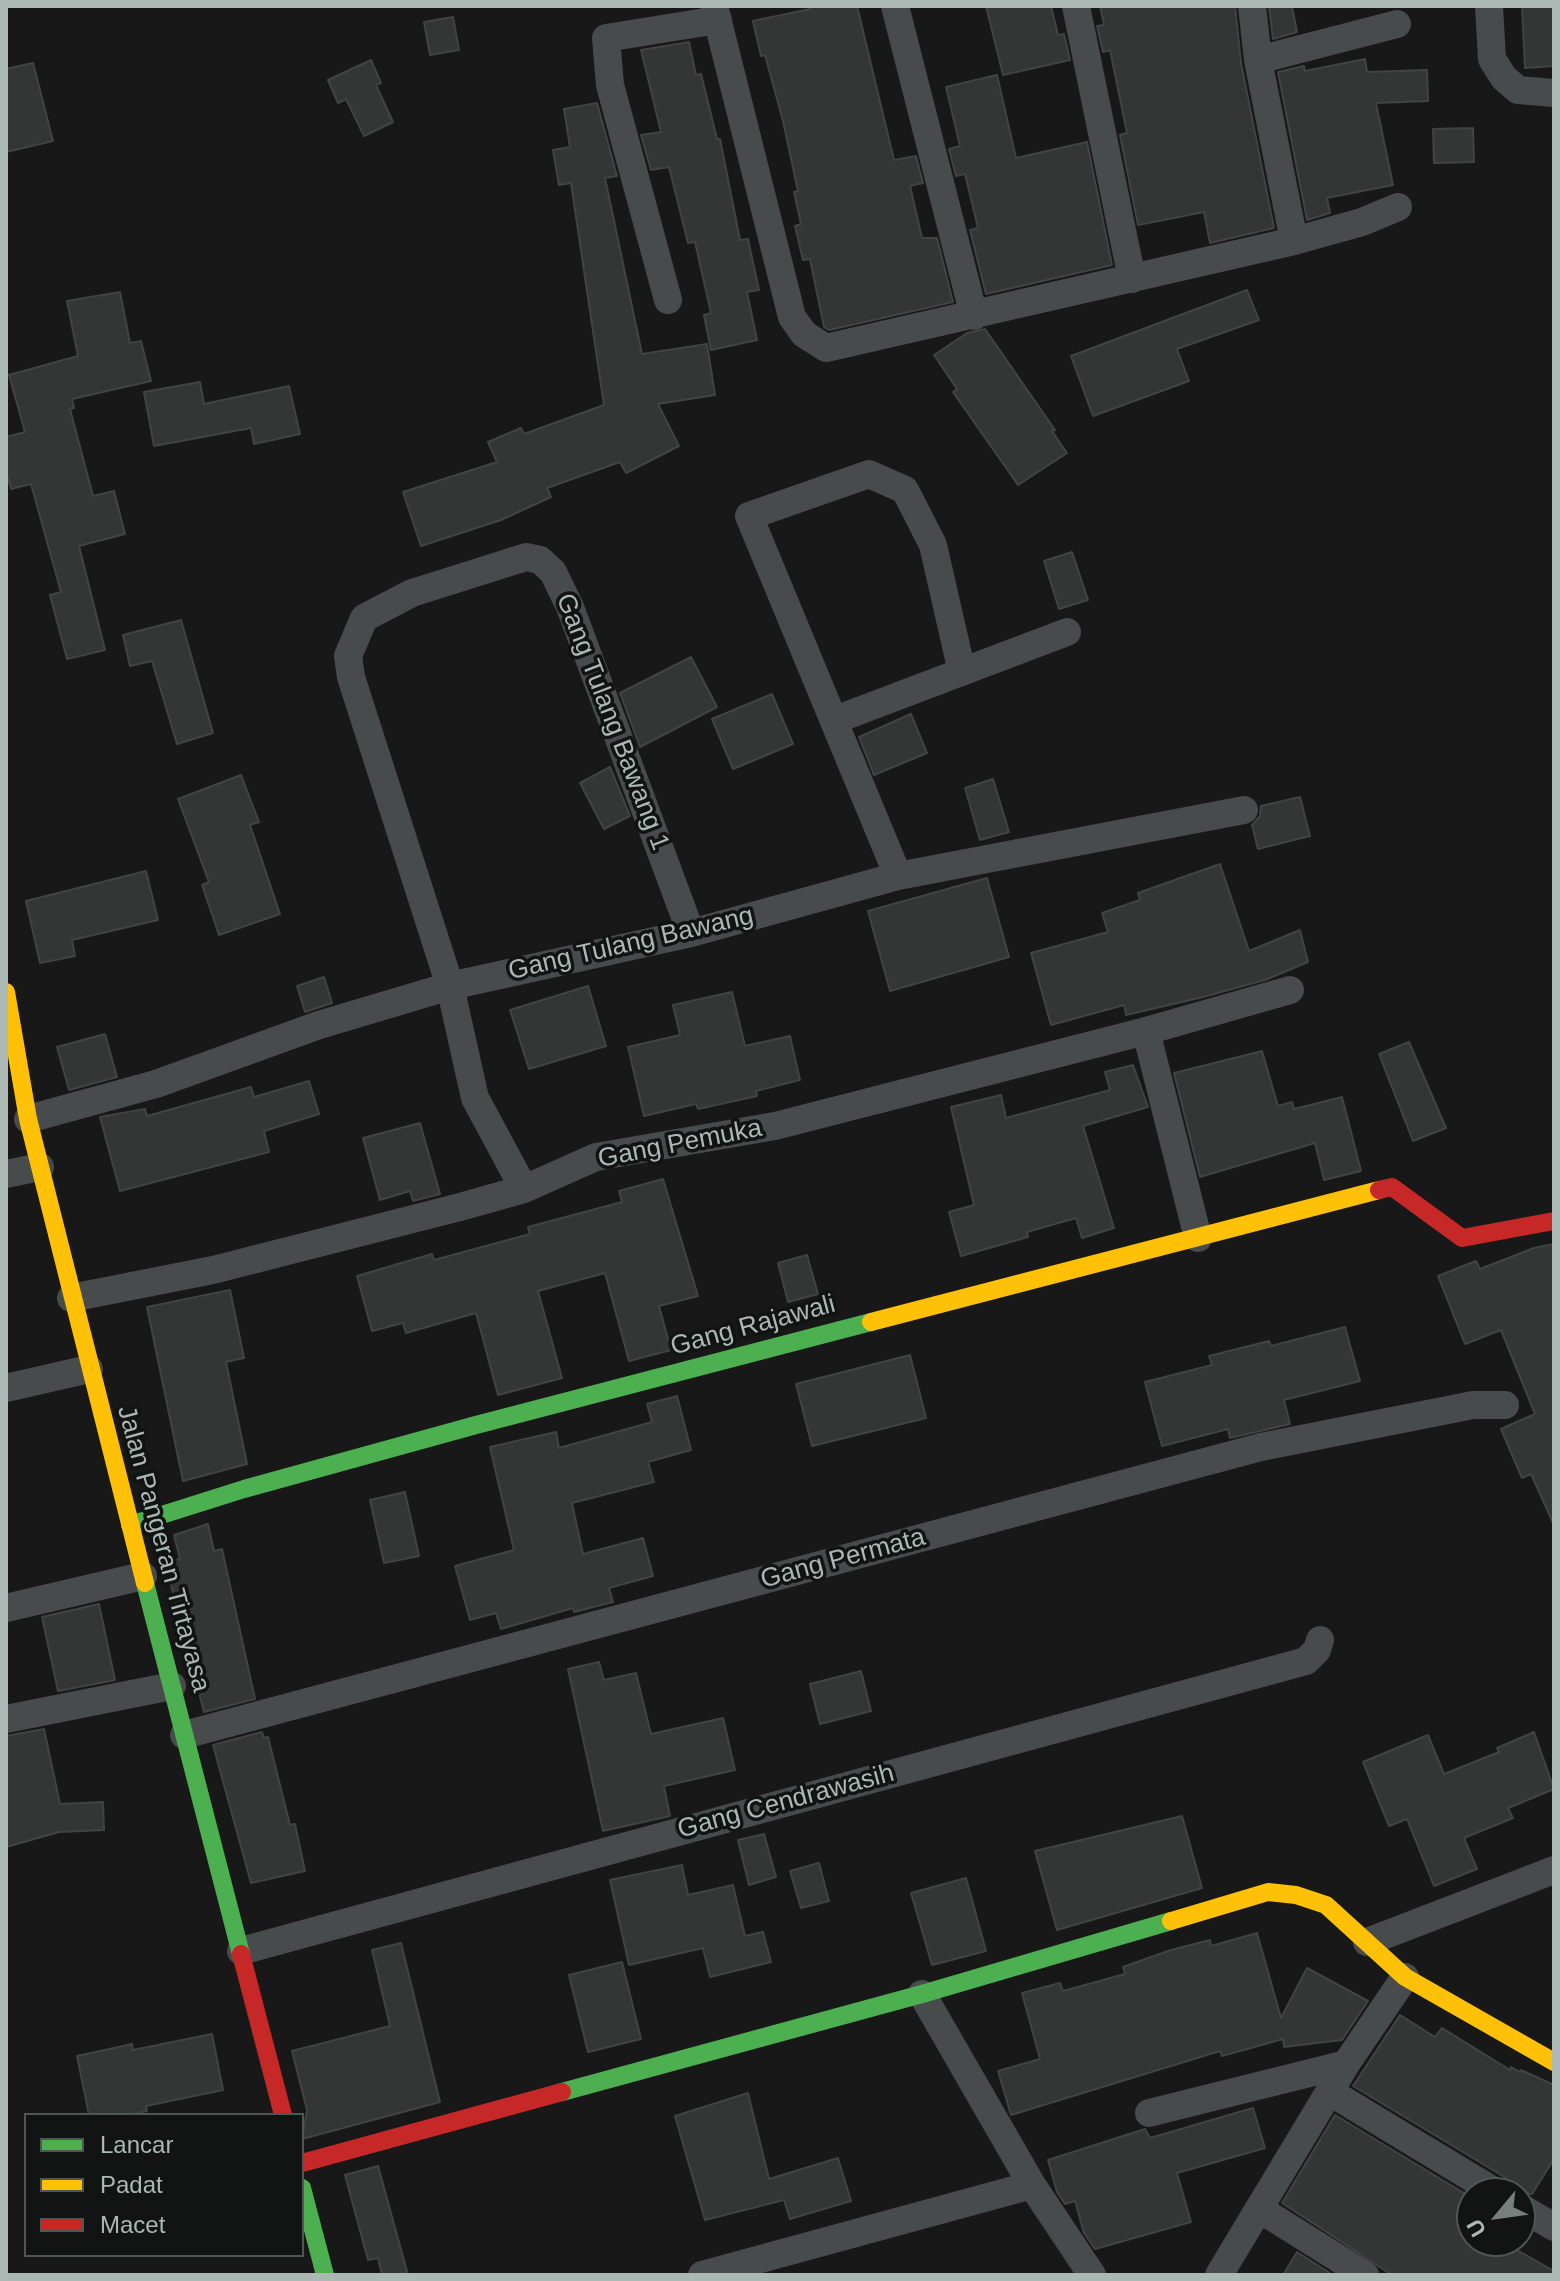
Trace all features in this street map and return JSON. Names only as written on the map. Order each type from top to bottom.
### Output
[{"type":"street","points":[[895,6],[974,316]]},
{"type":"street","points":[[1076,6],[1132,279]]},
{"type":"street","points":[[1252,6],[1258,60],[1294,241]]},
{"type":"street","points":[[1489,6],[1492,59],[1504,78],[1518,90],[1554,93]]},
{"type":"street","points":[[668,300],[610,85],[606,38],[716,13],[792,317],[804,334],[826,348],[1294,241],[1362,222],[1398,207]]},
{"type":"street","points":[[1258,60],[1397,24]]},
{"type":"street","points":[[898,876],[749,516],[869,474],[905,490],[933,545],[962,672]]},
{"type":"street","name":"Gang Tulang Bawang 1","points":[[524,1189],[475,1098],[450,986],[351,677],[348,656],[364,618],[412,593],[526,557],[540,560],[553,572],[570,607],[691,933]]},
{"type":"street","points":[[835,720],[1067,632]]},
{"type":"street","name":"Gang Tulang Bawang","points":[[28,1119],[156,1084],[319,1025],[450,986],[691,933],[898,876],[1244,810]]},
{"type":"street","name":"Gang Pemuka","points":[[71,1298],[213,1270],[524,1189],[596,1157],[775,1126],[1146,1031],[1290,990]]},
{"type":"street","name":"Jalan Pangeran Tirtayasa","points":[[6,992],[28,1119],[71,1298],[282,2113]]},
{"type":"street","points":[[1146,1031],[1198,1238]]},
{"type":"street","points":[[6,1174],[40,1167]]},
{"type":"street","name":"Gang Rajawali","points":[[130,1525],[244,1489],[461,1429],[1392,1187],[1462,1238],[1554,1221]]},
{"type":"street","points":[[6,1388],[89,1369]]},
{"type":"street","name":"Gang Permata","points":[[184,1735],[1261,1447],[1473,1405],[1505,1405]]},
{"type":"street","points":[[6,1608],[143,1576]]},
{"type":"street","name":"Gang Cendrawasih","points":[[241,1951],[1306,1661],[1317,1650],[1320,1640]]},
{"type":"street","points":[[6,1719],[172,1686]]},
{"type":"street","points":[[1367,1942],[1546,1880]]},
{"type":"street","points":[[304,2162],[922,1994],[1268,1892],[1296,1895],[1326,1905],[1405,1977],[1554,2062]]},
{"type":"street","points":[[1219,2275],[1261,2210],[1346,2064],[1405,1977]]},
{"type":"street","points":[[922,1994],[1032,2185],[1092,2275]]},
{"type":"street","points":[[1149,2113],[1346,2064]]},
{"type":"street","points":[[1330,2092],[1471,2177]]},
{"type":"street","points":[[702,2275],[1032,2185]]},
{"type":"street","points":[[304,2196],[325,2275]]},
{"type":"street","points":[[1261,2210],[1365,2275]]},
{"type":"street","points":[[1536,2216],[1554,2227]]},
{"type":"building","points":[[809,6],[857,6],[894,160],[916,156],[923,183],[910,186],[922,238],[937,238],[953,302],[829,330],[824,327],[810,259],[803,260],[795,226],[801,224],[794,192],[798,191],[783,121],[753,21],[810,9]]},
{"type":"building","points":[[986,6],[1051,6],[1058,35],[1064,34],[1070,60],[1003,75]]},
{"type":"building","points":[[1100,6],[1235,6],[1241,63],[1274,228],[1210,243],[1204,212],[1138,225],[1120,135],[1127,133],[1110,50],[1103,52],[1097,26],[1104,25]]},
{"type":"building","points":[[1269,6],[1292,6],[1297,32],[1273,39]]},
{"type":"building","points":[[1522,6],[1554,6],[1554,66],[1525,68]]},
{"type":"building","points":[[453,17],[459,50],[430,55],[424,22]]},
{"type":"building","points":[[689,42],[696,75],[701,74],[717,139],[720,139],[740,240],[748,239],[759,290],[747,292],[757,340],[711,350],[704,315],[711,313],[695,242],[688,243],[669,167],[651,170],[641,135],[661,132],[641,50]]},
{"type":"building","points":[[1365,59],[1367,72],[1427,70],[1428,101],[1376,103],[1393,185],[1327,198],[1330,213],[1307,220],[1278,72],[1304,66],[1305,71]]},
{"type":"building","points":[[371,60],[381,83],[376,85],[393,122],[364,136],[346,99],[338,103],[328,80]]},
{"type":"building","points":[[33,63],[53,141],[6,152],[6,69]]},
{"type":"building","points":[[997,75],[1016,158],[1087,142],[1112,265],[986,294],[970,230],[978,228],[965,174],[956,176],[949,149],[960,146],[946,87]]},
{"type":"building","points":[[597,103],[617,176],[605,178],[642,354],[707,344],[715,395],[658,404],[679,446],[626,473],[620,462],[547,488],[551,497],[501,520],[421,546],[403,492],[497,462],[488,442],[521,428],[524,434],[604,405],[571,183],[559,185],[553,150],[570,147],[564,109]]},
{"type":"building","points":[[1473,128],[1474,162],[1434,163],[1433,129]]},
{"type":"building","points":[[1247,290],[1259,320],[1177,349],[1189,381],[1093,416],[1071,356]]},
{"type":"building","points":[[120,292],[130,343],[141,341],[151,381],[72,399],[74,408],[70,409],[93,496],[114,491],[125,534],[79,546],[105,650],[67,659],[50,595],[61,592],[31,484],[11,489],[6,470],[6,437],[25,432],[9,375],[78,356],[67,301]]},
{"type":"building","points":[[985,329],[1055,430],[1052,431],[1067,453],[1018,485],[953,392],[957,389],[934,355],[967,333]]},
{"type":"building","points":[[200,382],[204,404],[289,386],[300,434],[254,444],[251,428],[154,446],[144,392]]},
{"type":"building","points":[[1072,552],[1088,600],[1059,609],[1044,561]]},
{"type":"building","points":[[181,620],[213,733],[177,744],[152,661],[130,666],[123,635]]},
{"type":"building","points":[[691,657],[717,707],[640,747],[620,693]]},
{"type":"building","points":[[772,694],[793,744],[733,769],[712,719]]},
{"type":"building","points":[[911,714],[927,753],[874,775],[859,737]]},
{"type":"building","points":[[610,767],[630,816],[604,829],[580,783]]},
{"type":"building","points":[[241,775],[259,822],[250,825],[280,914],[219,935],[202,885],[209,882],[178,799]]},
{"type":"building","points":[[993,779],[1009,832],[980,840],[965,788]]},
{"type":"building","points":[[1300,797],[1310,836],[1258,849],[1252,825],[1260,816],[1261,806]]},
{"type":"building","points":[[1220,864],[1249,951],[1300,930],[1308,962],[1265,980],[1203,997],[1126,1015],[1124,1005],[1051,1025],[1031,953],[1108,932],[1102,913],[1140,900],[1138,893]]},
{"type":"building","points":[[146,871],[158,920],[72,940],[75,956],[40,963],[26,901]]},
{"type":"building","points":[[987,878],[1009,957],[890,991],[868,911]]},
{"type":"building","points":[[324,977],[332,1003],[305,1012],[297,986]]},
{"type":"building","points":[[588,986],[606,1046],[529,1069],[510,1010]]},
{"type":"building","points":[[732,992],[745,1046],[790,1036],[800,1080],[756,1091],[757,1096],[698,1109],[696,1104],[644,1116],[628,1047],[680,1035],[673,1005]]},
{"type":"building","points":[[105,1034],[117,1077],[69,1090],[57,1047]]},
{"type":"building","points":[[1409,1042],[1446,1128],[1413,1141],[1379,1054]]},
{"type":"building","points":[[1262,1051],[1278,1106],[1292,1102],[1294,1109],[1342,1097],[1361,1171],[1324,1180],[1315,1143],[1200,1177],[1174,1073]]},
{"type":"building","points":[[1133,1065],[1148,1107],[1083,1126],[1114,1228],[1082,1238],[1076,1218],[1027,1232],[1028,1237],[961,1256],[949,1212],[974,1205],[951,1107],[1001,1095],[1006,1118],[1110,1090],[1105,1072]]},
{"type":"building","points":[[309,1081],[319,1114],[264,1131],[269,1152],[120,1191],[100,1117],[145,1109],[147,1116],[251,1087],[254,1097]]},
{"type":"building","points":[[420,1123],[440,1194],[413,1201],[410,1191],[380,1200],[363,1138]]},
{"type":"building","points":[[663,1179],[698,1296],[659,1306],[671,1350],[629,1361],[605,1273],[538,1291],[562,1378],[498,1395],[476,1313],[406,1333],[403,1323],[372,1331],[357,1276],[432,1254],[434,1260],[530,1234],[528,1227],[622,1202],[619,1191]]},
{"type":"building","points":[[1554,1244],[1554,1525],[1531,1474],[1522,1478],[1501,1429],[1535,1414],[1501,1330],[1465,1344],[1438,1276],[1476,1261],[1480,1269],[1534,1248]]},
{"type":"building","points":[[807,1255],[818,1294],[788,1302],[778,1263]]},
{"type":"building","points":[[230,1290],[244,1358],[226,1362],[247,1464],[183,1481],[147,1307]]},
{"type":"building","points":[[1345,1327],[1360,1381],[1284,1400],[1290,1424],[1230,1438],[1228,1429],[1162,1446],[1145,1382],[1212,1365],[1209,1356],[1269,1341],[1271,1346]]},
{"type":"building","points":[[910,1355],[926,1418],[812,1446],[796,1384]]},
{"type":"building","points":[[677,1396],[691,1450],[648,1462],[654,1482],[572,1503],[583,1554],[643,1538],[653,1576],[609,1588],[613,1602],[574,1612],[573,1608],[501,1629],[496,1613],[470,1620],[455,1566],[514,1550],[490,1447],[556,1432],[559,1448],[652,1422],[647,1404]]},
{"type":"building","points":[[405,1492],[419,1556],[384,1563],[370,1500]]},
{"type":"building","points":[[208,1524],[214,1551],[222,1549],[255,1699],[204,1712],[165,1562],[180,1559],[174,1535]]},
{"type":"building","points":[[99,1604],[115,1680],[58,1691],[42,1617]]},
{"type":"building","points":[[599,1662],[604,1680],[636,1673],[651,1734],[723,1718],[735,1770],[664,1786],[670,1816],[603,1831],[568,1669]]},
{"type":"building","points":[[861,1671],[871,1711],[820,1724],[810,1684]]},
{"type":"building","points":[[44,1729],[60,1804],[103,1802],[104,1830],[59,1832],[6,1847],[6,1736]]},
{"type":"building","points":[[262,1732],[264,1738],[268,1737],[290,1825],[295,1824],[305,1871],[251,1883],[213,1745]]},
{"type":"building","points":[[1534,1732],[1554,1789],[1508,1808],[1513,1818],[1464,1838],[1477,1869],[1434,1886],[1407,1819],[1389,1826],[1363,1762],[1428,1735],[1444,1774],[1499,1752],[1497,1748]]},
{"type":"building","points":[[1182,1816],[1202,1888],[1057,1930],[1035,1851]]},
{"type":"building","points":[[764,1834],[776,1877],[749,1885],[738,1840]]},
{"type":"building","points":[[819,1863],[829,1901],[801,1908],[790,1871]]},
{"type":"building","points":[[682,1865],[688,1895],[733,1885],[745,1936],[763,1932],[771,1962],[710,1977],[703,1948],[629,1965],[610,1880]]},
{"type":"building","points":[[966,1878],[986,1951],[932,1965],[911,1893]]},
{"type":"building","points":[[1257,1933],[1281,2018],[1307,1968],[1368,2001],[1342,2040],[1284,2047],[1283,2039],[1222,2056],[1220,2051],[1011,2115],[998,2071],[1040,2059],[1022,1993],[1060,1983],[1063,1991],[1125,1974],[1123,1967],[1171,1950],[1210,1940],[1211,1946]]},
{"type":"building","points":[[401,1943],[440,2102],[304,2138],[307,2110],[292,2051],[390,2026],[372,1950]]},
{"type":"building","points":[[622,1962],[641,2039],[588,2052],[569,1975]]},
{"type":"building","points":[[1400,2015],[1435,2037],[1442,2028],[1510,2070],[1511,2067],[1521,2070],[1554,2085],[1554,2159],[1536,2188],[1536,2177],[1504,2177],[1353,2086]]},
{"type":"building","points":[[212,2034],[223,2090],[146,2106],[147,2111],[138,2113],[89,2113],[77,2056],[132,2044],[133,2050]]},
{"type":"building","points":[[748,2093],[769,2179],[838,2158],[851,2201],[790,2219],[784,2200],[705,2220],[675,2116]]},
{"type":"building","points":[[1253,2108],[1265,2148],[1177,2173],[1191,2222],[1095,2249],[1084,2233],[1075,2201],[1065,2204],[1057,2192],[1048,2160],[1145,2129],[1150,2138]]},
{"type":"building","points":[[1335,2115],[1456,2188],[1456,2257],[1529,2257],[1554,2271],[1554,2275],[1392,2275],[1282,2203]]},
{"type":"building","points":[[378,2166],[408,2275],[382,2275],[378,2258],[368,2260],[345,2175]]},
{"type":"building","points":[[1297,2252],[1333,2275],[1283,2275]]},
{"type":"traffic: fast","points":[[130,1525],[244,1489],[476,1425],[871,1322]]},
{"type":"traffic: fast","points":[[145,1583],[241,1954]]},
{"type":"traffic: fast","points":[[562,2092],[922,1994],[1171,1921]]},
{"type":"traffic: fast","points":[[304,2196],[325,2275]]},
{"type":"traffic: slow","points":[[6,992],[28,1119],[145,1583]]},
{"type":"traffic: slow","points":[[871,1322],[1379,1190]]},
{"type":"traffic: slow","points":[[1171,1921],[1268,1892],[1296,1895],[1326,1905],[1405,1977],[1554,2062]]},
{"type":"traffic: jam","points":[[1379,1190],[1392,1187],[1462,1238],[1554,1221]]},
{"type":"traffic: jam","points":[[241,1954],[282,2113]]},
{"type":"traffic: jam","points":[[304,2162],[562,2092]]}]
